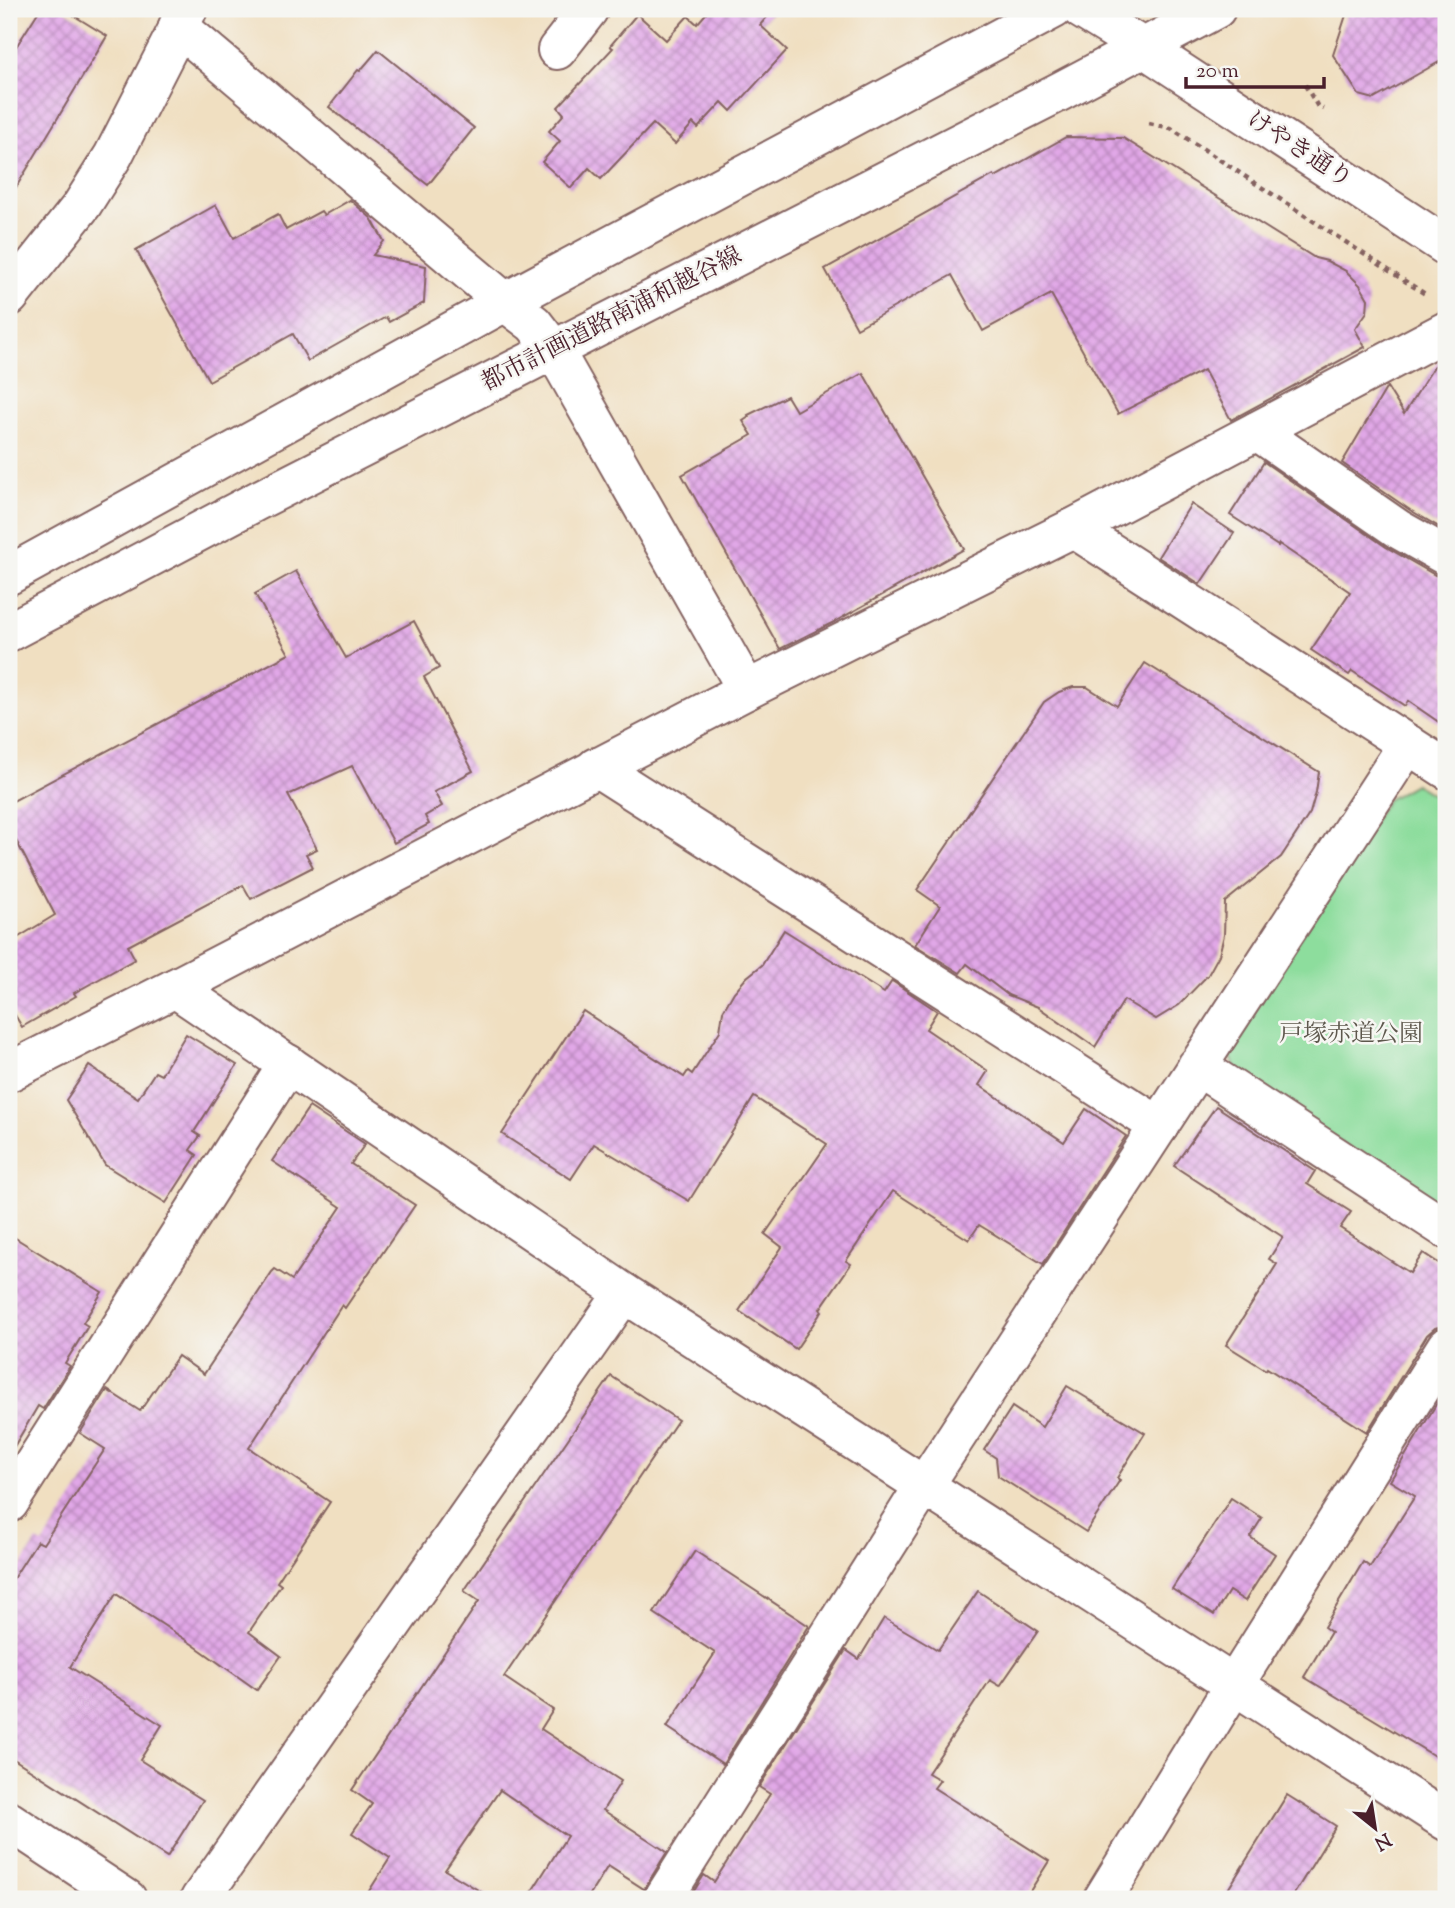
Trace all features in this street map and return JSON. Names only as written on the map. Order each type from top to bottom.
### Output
[{"type":"street","points":[[557,50],[589,9]]},
{"type":"street","points":[[9,575],[505,302],[1054,9]]},
{"type":"street","name":"けやき通り","points":[[1081,9],[1446,246]]},
{"type":"street","name":"都市計画道路南浦和越谷線","points":[[9,632],[255,502],[1216,9]]},
{"type":"street","points":[[9,297],[82,205],[113,156],[183,17],[505,302],[534,324],[554,350],[747,690]]},
{"type":"street","points":[[9,1072],[747,690],[1073,528],[1257,431],[1441,316]]},
{"type":"street","points":[[1257,431],[1398,529],[1446,556]]},
{"type":"street","points":[[1073,528],[1446,769]]},
{"type":"street","points":[[663,1899],[925,1486],[1408,744]]},
{"type":"street","points":[[596,768],[1159,1126]]},
{"type":"street","points":[[175,988],[624,1293],[1446,1821]]},
{"type":"street","points":[[9,1503],[288,1064]]},
{"type":"street","points":[[1197,1066],[1446,1229]]},
{"type":"street","points":[[200,1899],[624,1293]]},
{"type":"street","points":[[1103,1899],[1446,1347]]},
{"type":"street","points":[[9,1821],[128,1899]]},
{"type":"path","points":[[1305,85],[1318,107],[1330,114]]},
{"type":"path","points":[[1149,123],[1171,128],[1441,316]]},
{"type":"green space","name":"戸塚赤道公園","points":[[1415,784],[1446,803],[1446,1213],[1240,1076],[1227,1050],[1387,800]]},
{"type":"building","points":[[40,9],[63,9],[107,36],[9,199],[9,58]]},
{"type":"building","points":[[710,9],[774,9],[760,25],[787,50],[731,111],[722,102],[698,128],[693,123],[675,144],[653,124],[601,179],[589,168],[571,188],[542,162],[560,141],[549,131],[564,114],[558,107],[613,48],[610,46],[637,14],[666,40],[688,16],[697,24]]},
{"type":"building","points":[[1348,9],[1446,9],[1446,58],[1374,99],[1359,95],[1333,55]]},
{"type":"building","points":[[378,50],[474,128],[428,185],[329,107],[358,70],[360,71]]},
{"type":"building","points":[[1066,137],[1123,138],[1315,258],[1346,271],[1360,285],[1368,299],[1367,312],[1355,329],[1365,347],[1231,420],[1204,370],[1118,414],[1051,294],[983,331],[952,275],[857,328],[825,269]]},
{"type":"building","points":[[350,200],[371,218],[384,241],[373,255],[426,266],[424,303],[389,322],[386,317],[308,361],[293,334],[209,381],[136,250],[216,205],[234,238],[278,214],[286,230],[321,211],[324,215]]},
{"type":"building","points":[[1446,356],[1446,531],[1410,510],[1342,463],[1387,387],[1404,414],[1438,360]]},
{"type":"building","points":[[863,373],[964,549],[780,649],[682,475],[752,435],[743,421],[748,415],[787,396],[796,411]]},
{"type":"building","points":[[1264,462],[1386,547],[1435,575],[1446,578],[1446,727],[1408,701],[1405,706],[1352,671],[1349,675],[1311,650],[1350,592],[1230,515]]},
{"type":"building","points":[[1191,504],[1234,533],[1200,584],[1158,557]]},
{"type":"building","points":[[296,571],[346,658],[414,621],[439,668],[424,677],[473,771],[434,792],[442,806],[425,816],[429,824],[394,843],[352,766],[288,795],[317,849],[306,854],[313,867],[251,899],[243,885],[128,946],[135,959],[74,993],[76,996],[22,1027],[9,1005],[9,943],[55,915],[9,827],[9,803],[289,654],[255,594]]},
{"type":"building","points":[[1145,663],[1319,772],[1310,813],[1281,857],[1225,902],[1224,935],[1219,955],[1208,975],[1179,1005],[1156,1019],[1124,1000],[1095,1047],[1038,1007],[1008,995],[967,964],[960,973],[915,945],[940,906],[917,890],[1044,702],[1073,687],[1087,687],[1117,706]]},
{"type":"building","points":[[784,930],[884,993],[892,981],[937,1011],[926,1029],[988,1071],[979,1085],[1064,1142],[1086,1109],[1126,1136],[1043,1264],[979,1225],[969,1240],[893,1191],[846,1261],[851,1264],[796,1349],[739,1311],[782,1247],[765,1234],[827,1144],[754,1097],[689,1201],[594,1144],[571,1179],[502,1134],[583,1011],[684,1077],[688,1071],[692,1074],[720,1031],[723,1011],[734,992],[762,965]]},
{"type":"building","points":[[186,1034],[237,1065],[194,1132],[200,1136],[190,1150],[197,1155],[166,1203],[105,1165],[66,1100],[89,1066],[138,1098],[155,1072],[161,1075]]},
{"type":"building","points":[[1216,1106],[1315,1171],[1307,1184],[1351,1212],[1340,1228],[1410,1273],[1423,1253],[1446,1268],[1446,1325],[1435,1328],[1427,1335],[1367,1432],[1226,1345],[1277,1264],[1269,1259],[1283,1237],[1174,1166]]},
{"type":"building","points":[[309,1107],[365,1144],[351,1164],[415,1205],[345,1308],[342,1305],[249,1448],[330,1502],[277,1582],[281,1585],[249,1632],[281,1656],[257,1690],[116,1594],[70,1667],[162,1725],[140,1760],[203,1800],[167,1857],[9,1756],[9,1585],[37,1541],[43,1544],[105,1449],[80,1433],[107,1390],[140,1411],[178,1356],[204,1374],[272,1272],[275,1269],[292,1280],[341,1207],[272,1161]]},
{"type":"building","points":[[9,1234],[102,1292],[83,1323],[88,1326],[65,1363],[70,1366],[43,1409],[38,1406],[9,1455]]},
{"type":"building","points":[[611,1376],[678,1420],[504,1677],[553,1710],[541,1729],[621,1781],[603,1810],[667,1852],[644,1889],[608,1866],[587,1899],[527,1899],[567,1836],[500,1790],[445,1870],[493,1899],[364,1899],[390,1858],[352,1833],[372,1804],[352,1790],[479,1601],[464,1591]]},
{"type":"building","points":[[1067,1386],[1145,1433],[1117,1478],[1120,1480],[1086,1532],[998,1476],[996,1458],[984,1450],[1012,1407],[1042,1427]]},
{"type":"building","points":[[1446,1388],[1446,1763],[1304,1677],[1331,1632],[1324,1627],[1363,1562],[1370,1567],[1415,1496],[1390,1481]]},
{"type":"building","points":[[1231,1498],[1262,1518],[1250,1537],[1275,1554],[1245,1601],[1229,1591],[1214,1615],[1172,1589]]},
{"type":"building","points":[[695,1551],[809,1626],[723,1764],[667,1727],[715,1653],[654,1613]]},
{"type":"building","points":[[978,1591],[1038,1631],[1000,1686],[990,1680],[928,1773],[940,1780],[934,1788],[1049,1861],[1025,1899],[689,1899],[704,1875],[714,1882],[770,1794],[759,1787],[846,1650],[859,1659],[884,1618],[938,1650]]},
{"type":"building","points":[[1287,1795],[1336,1826],[1291,1899],[1222,1899]]}]
